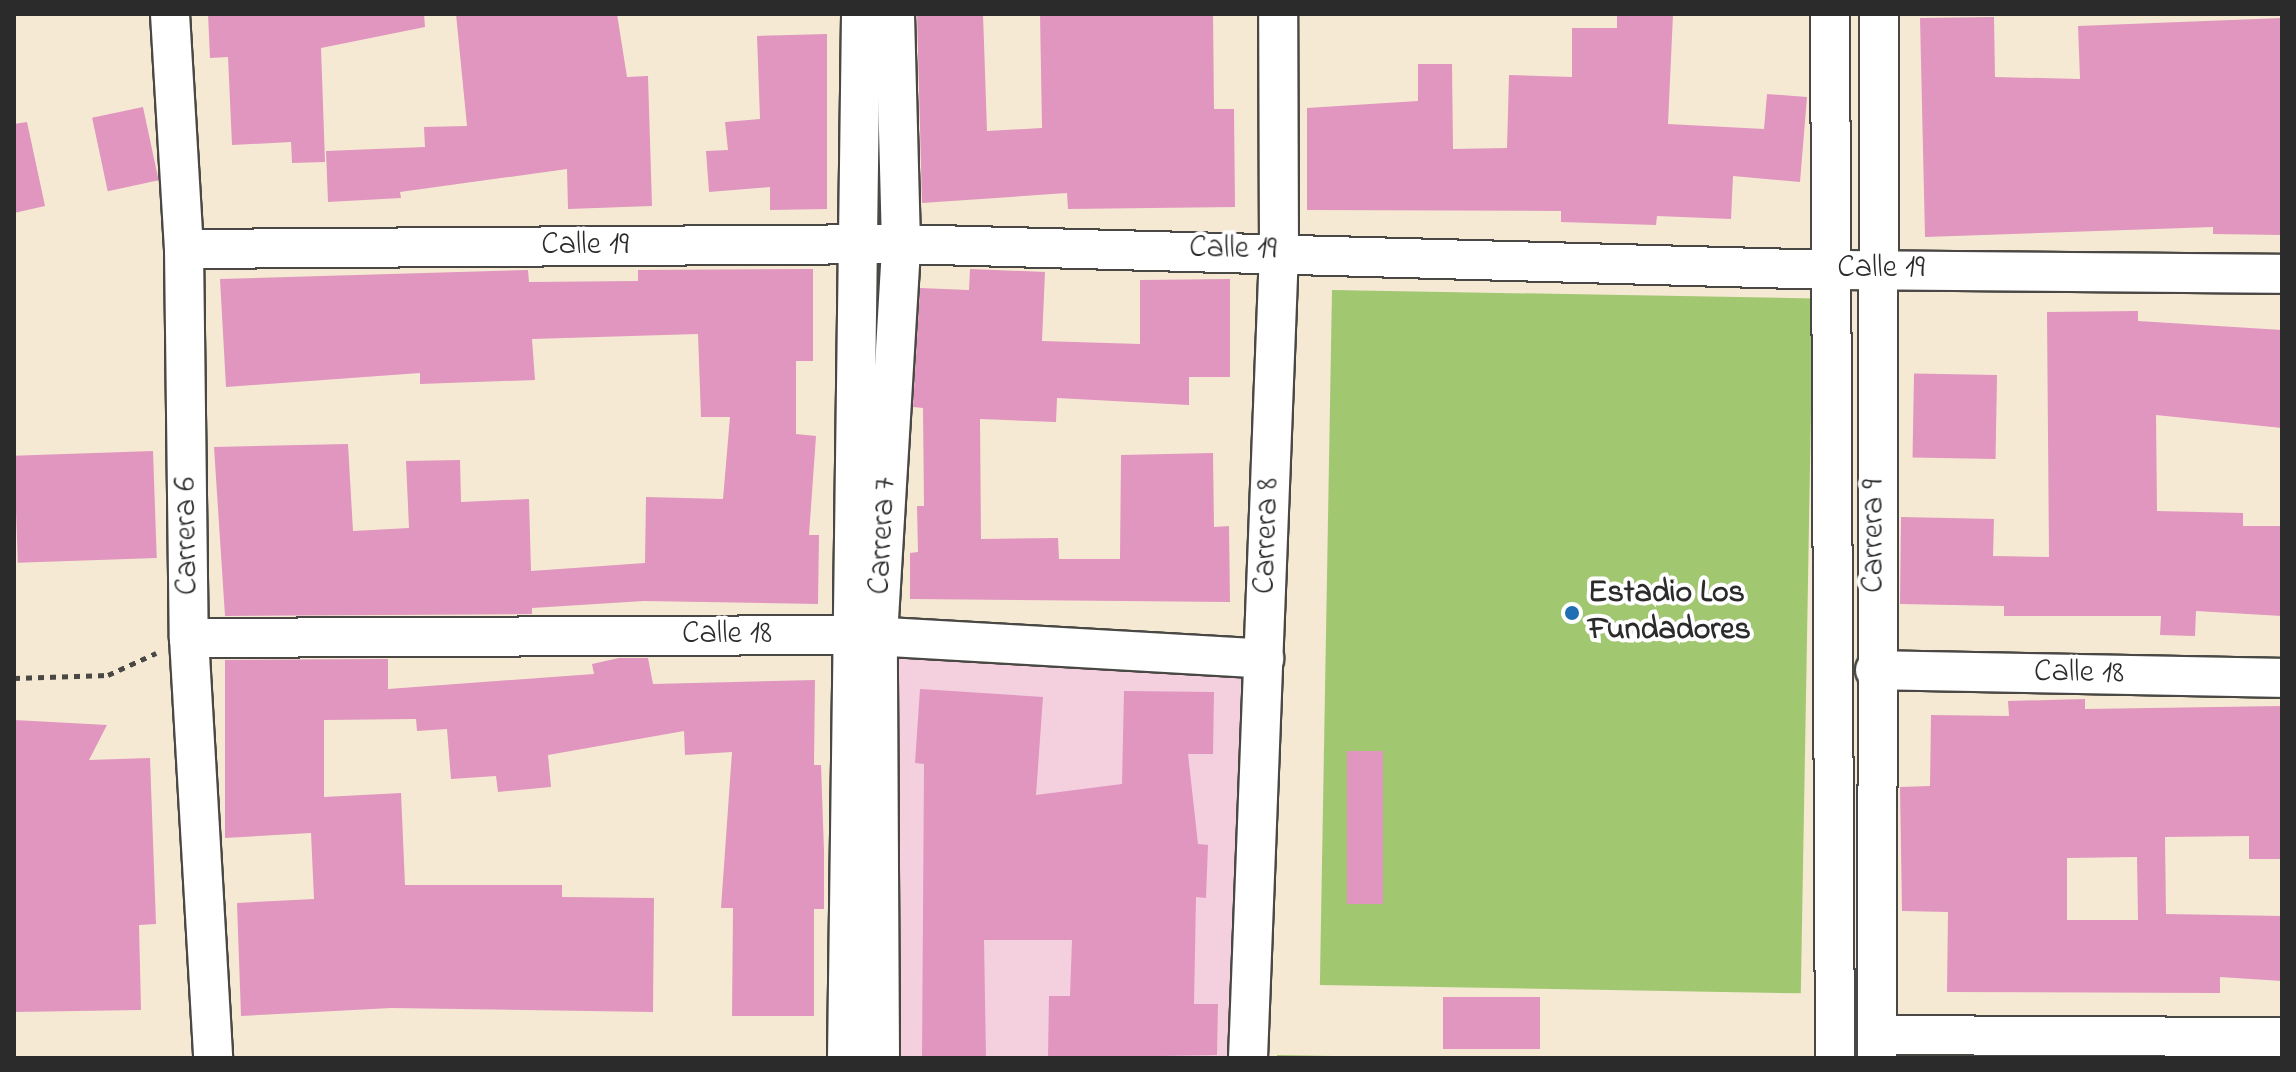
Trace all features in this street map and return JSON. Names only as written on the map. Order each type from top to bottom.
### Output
[{"type":"street","name":"Carrera 6","points":[[170,14],[184,249],[189,638],[213,1058]]},
{"type":"street","name":"Carrera 7","points":[[861,14],[866,635],[880,1058]]},
{"type":"street","name":"Carrera 7","points":[[847,1058],[866,635],[901,244],[895,14]]},
{"type":"street","name":"Carrera 8","points":[[1248,1058],[1279,251],[1278,14]]},
{"type":"street","name":"Carrera 9","points":[[1830,14],[1835,1058]]},
{"type":"street","name":"Carrera 9","points":[[1877,1046],[1875,268],[1879,14]]},
{"type":"street","name":"Calle 19","points":[[184,249],[901,244],[1279,251],[1829,270],[1875,268],[2282,274]]},
{"type":"street","name":"Calle 18","points":[[189,638],[866,635],[1264,659]]},
{"type":"street","name":"Calle 18","points":[[1875,670],[2282,678]]},
{"type":"street","points":[[1877,1046],[2282,1037]]},
{"type":"path","points":[[14,678],[108,675],[189,638]]},
{"type":"shaded area","points":[[892,646],[1266,653],[1259,1058],[885,1058]]},
{"type":"green space","name":"Estadio Los Fundadores","points":[[1332,290],[1813,298],[1801,993],[1320,985]]},
{"type":"green space","points":[[1277,1055],[1449,1058],[1277,1058]]},
{"type":"building","points":[[208,14],[424,14],[425,27],[321,48],[325,162],[292,163],[291,142],[232,145],[228,57],[210,58]]},
{"type":"building","points":[[456,14],[617,14],[627,77],[648,76],[652,206],[568,209],[567,169],[400,192],[401,198],[328,202],[326,151],[425,147],[424,127],[467,126]]},
{"type":"building","points":[[917,14],[983,14],[987,131],[1042,128],[1040,14],[1213,14],[1214,109],[1234,109],[1235,207],[1068,209],[1067,193],[922,203]]},
{"type":"building","points":[[1617,14],[1673,14],[1668,124],[1764,129],[1767,94],[1807,97],[1800,182],[1733,176],[1731,219],[1657,216],[1656,225],[1561,222],[1561,211],[1307,210],[1307,108],[1418,101],[1418,64],[1452,64],[1453,149],[1507,148],[1509,75],[1572,77],[1572,28],[1617,28]]},
{"type":"building","points":[[1994,17],[1995,77],[2080,79],[2078,26],[2282,18],[2282,235],[2213,234],[2213,227],[1925,237],[1920,18]]},
{"type":"building","points":[[827,34],[827,209],[770,210],[770,187],[709,192],[706,151],[728,150],[725,122],[760,119],[757,36]]},
{"type":"building","points":[[143,107],[159,180],[108,191],[92,118]]},
{"type":"building","points":[[27,122],[45,206],[14,213],[14,124]]},
{"type":"building","points":[[813,269],[813,361],[796,361],[796,434],[816,436],[809,535],[819,535],[818,604],[644,601],[532,608],[532,614],[225,616],[214,447],[348,444],[353,531],[409,528],[406,461],[460,460],[461,502],[529,499],[531,571],[645,563],[646,497],[723,499],[730,417],[701,417],[698,334],[532,339],[535,380],[420,384],[420,373],[226,387],[220,279],[528,270],[529,282],[638,281],[638,270]]},
{"type":"building","points":[[970,269],[1045,272],[1042,341],[1140,344],[1140,280],[1230,279],[1230,377],[1189,377],[1189,405],[1057,398],[1056,422],[980,419],[981,539],[1058,538],[1059,559],[1120,559],[1121,455],[1213,453],[1214,527],[1229,526],[1230,602],[910,599],[910,553],[918,552],[917,506],[924,506],[923,408],[913,407],[920,288],[969,290]]},
{"type":"building","points":[[2138,311],[2138,321],[2282,330],[2282,428],[2156,415],[2157,511],[2243,513],[2243,526],[2282,526],[2282,616],[2196,611],[2195,636],[2160,635],[2161,616],[2004,616],[2004,606],[1900,604],[1901,517],[1994,519],[1993,556],[2049,557],[2047,312]]},
{"type":"building","points":[[1914,374],[1997,375],[1996,459],[1913,458]]},
{"type":"building","points":[[153,451],[157,558],[18,563],[14,456]]},
{"type":"building","points":[[619,658],[648,658],[653,684],[815,680],[814,765],[821,765],[824,909],[814,909],[814,1016],[732,1016],[733,908],[721,908],[732,752],[685,755],[684,731],[548,755],[551,787],[498,792],[496,776],[451,779],[447,729],[417,731],[416,719],[324,720],[324,797],[401,793],[405,885],[562,885],[562,897],[654,898],[653,1012],[391,1008],[241,1016],[237,903],[314,899],[311,833],[225,838],[225,660],[388,659],[388,689],[594,674],[592,664]]},
{"type":"building","points":[[920,689],[1043,697],[1036,795],[1122,784],[1124,691],[1214,692],[1213,754],[1188,754],[1198,844],[1208,845],[1206,898],[1196,897],[1194,1004],[1218,1004],[1217,1055],[1048,1058],[1049,996],[1070,996],[1072,940],[984,940],[986,1058],[922,1058],[924,764],[915,763]]},
{"type":"building","points":[[2085,699],[2085,709],[2282,706],[2282,859],[2249,859],[2249,836],[2165,837],[2166,914],[2282,916],[2282,981],[2220,977],[2220,993],[1947,992],[1948,912],[1902,911],[1900,787],[1930,786],[1931,715],[2009,716],[2008,701]],"holes":[[[2137,857],[2138,920],[2067,920],[2067,858]]]},
{"type":"building","points":[[14,720],[107,725],[89,760],[150,758],[156,924],[139,925],[141,1010],[14,1012]]},
{"type":"building","points":[[1347,751],[1383,751],[1383,904],[1347,904]]},
{"type":"building","points":[[1443,997],[1540,997],[1540,1049],[1443,1049]]},
{"type":"place","name":"Estadio Los Fundadores","points":[[1572,613]]}]
